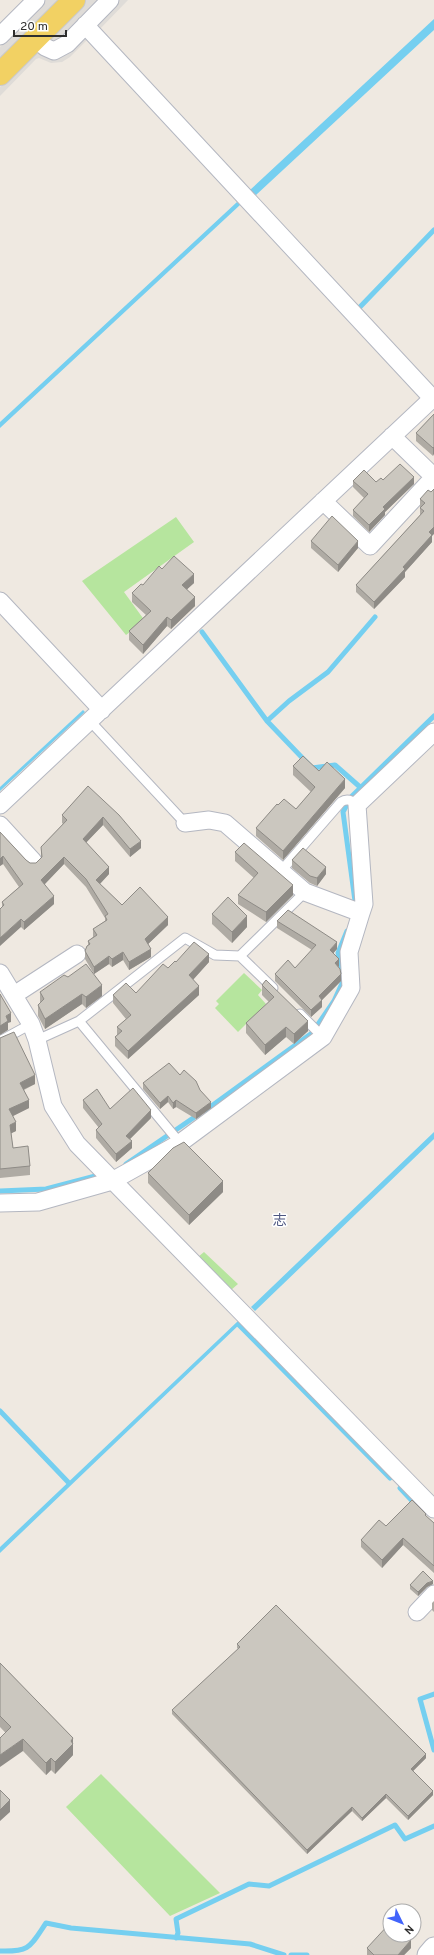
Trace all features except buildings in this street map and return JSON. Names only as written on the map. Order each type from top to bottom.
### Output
[{"type":"main road","points":[[0,74],[74,0]]},
{"type":"street","points":[[0,36],[36,0]]},
{"type":"street","points":[[36,39],[45,47],[54,51],[67,44],[110,0]]},
{"type":"street","points":[[0,805],[433,399],[85,25]]},
{"type":"street","points":[[323,501],[370,546],[434,477],[392,436]]},
{"type":"street","points":[[0,601],[96,716]]},
{"type":"street","points":[[0,1203],[38,1202],[112,1181],[180,1143],[323,1037],[351,988],[349,952],[364,904],[357,805],[434,732]]},
{"type":"street","points":[[185,823],[209,820],[225,823],[305,892],[361,913]]},
{"type":"street","points":[[0,825],[33,861]]},
{"type":"street","points":[[14,996],[77,954]]},
{"type":"street","points":[[0,973],[30,1024],[37,1040],[53,1106],[77,1144],[434,1509]]},
{"type":"street","points":[[417,1612],[434,1594]]},
{"type":"street","points":[[428,1955],[434,1948]]},
{"type":"lane","points":[[96,716],[185,823]]},
{"type":"lane","points":[[281,871],[340,802],[346,799],[352,800],[357,805]]},
{"type":"lane","points":[[240,956],[305,892]]},
{"type":"lane","points":[[37,1040],[80,1021],[185,938],[215,955],[240,956],[278,993]]},
{"type":"lane","points":[[295,1009],[323,1037]]},
{"type":"lane","points":[[80,1021],[180,1143]]},
{"type":"lane","points":[[0,1041],[30,1024]]},
{"type":"green space","points":[[176,517],[194,542],[124,592],[145,621],[126,635],[82,581]]},
{"type":"green space","points":[[244,973],[262,990],[258,995],[266,1004],[238,1032],[215,1008],[219,1004],[216,1001]]},
{"type":"green space","points":[[204,1252],[238,1284],[231,1290],[198,1257]]},
{"type":"green space","points":[[101,1774],[220,1893],[170,1916],[66,1807]]},
{"type":"shaded area","points":[[46,0],[58,0],[0,60],[0,47]]},
{"type":"shaded area","points":[[86,0],[98,0],[58,41],[47,40]]},
{"type":"shaded area","points":[[117,0],[128,0],[98,31],[95,24]]},
{"type":"shaded area","points":[[85,37],[88,39],[70,57],[62,62],[51,63],[39,58],[36,59],[0,96],[0,87],[33,53]]},
{"type":"water","points":[[434,19],[434,30],[256,195],[250,190]]},
{"type":"water","points":[[237,202],[240,205],[0,428],[0,422]]},
{"type":"water","points":[[83,710],[85,712],[0,791],[0,787]]},
{"type":"water","points":[[434,1132],[434,1139],[255,1311],[251,1307]]},
{"type":"water","points":[[238,1321],[241,1323],[0,1553],[0,1547]]},
{"type":"waterway","points":[[359,308],[434,230]]},
{"type":"waterway","points":[[267,721],[289,701],[328,672],[375,617]]},
{"type":"waterway","points":[[202,632],[267,721],[312,768],[335,765],[360,787]]},
{"type":"waterway","points":[[354,908],[355,901],[343,812],[351,797],[434,716]]},
{"type":"waterway","points":[[206,1110],[312,1033],[334,1001],[344,979],[338,953],[347,931]]},
{"type":"waterway","points":[[126,1164],[199,1114]]},
{"type":"waterway","points":[[0,1191],[46,1189],[103,1174]]},
{"type":"waterway","points":[[239,1325],[390,1478]]},
{"type":"waterway","points":[[0,1411],[68,1482]]},
{"type":"waterway","points":[[400,1488],[416,1505]]},
{"type":"waterway","points":[[434,1694],[420,1699],[434,1750]]},
{"type":"waterway","points":[[176,1938],[178,1933],[176,1919],[249,1884],[269,1886],[395,1825],[405,1839],[434,1826]]},
{"type":"waterway","points":[[0,1951],[24,1949],[32,1943],[46,1923],[71,1928],[250,1944],[284,1955]]},
{"type":"waterway","points":[[291,1955],[307,1955]]},
{"type":"district","name":"志","points":[[280,1221]]}]
